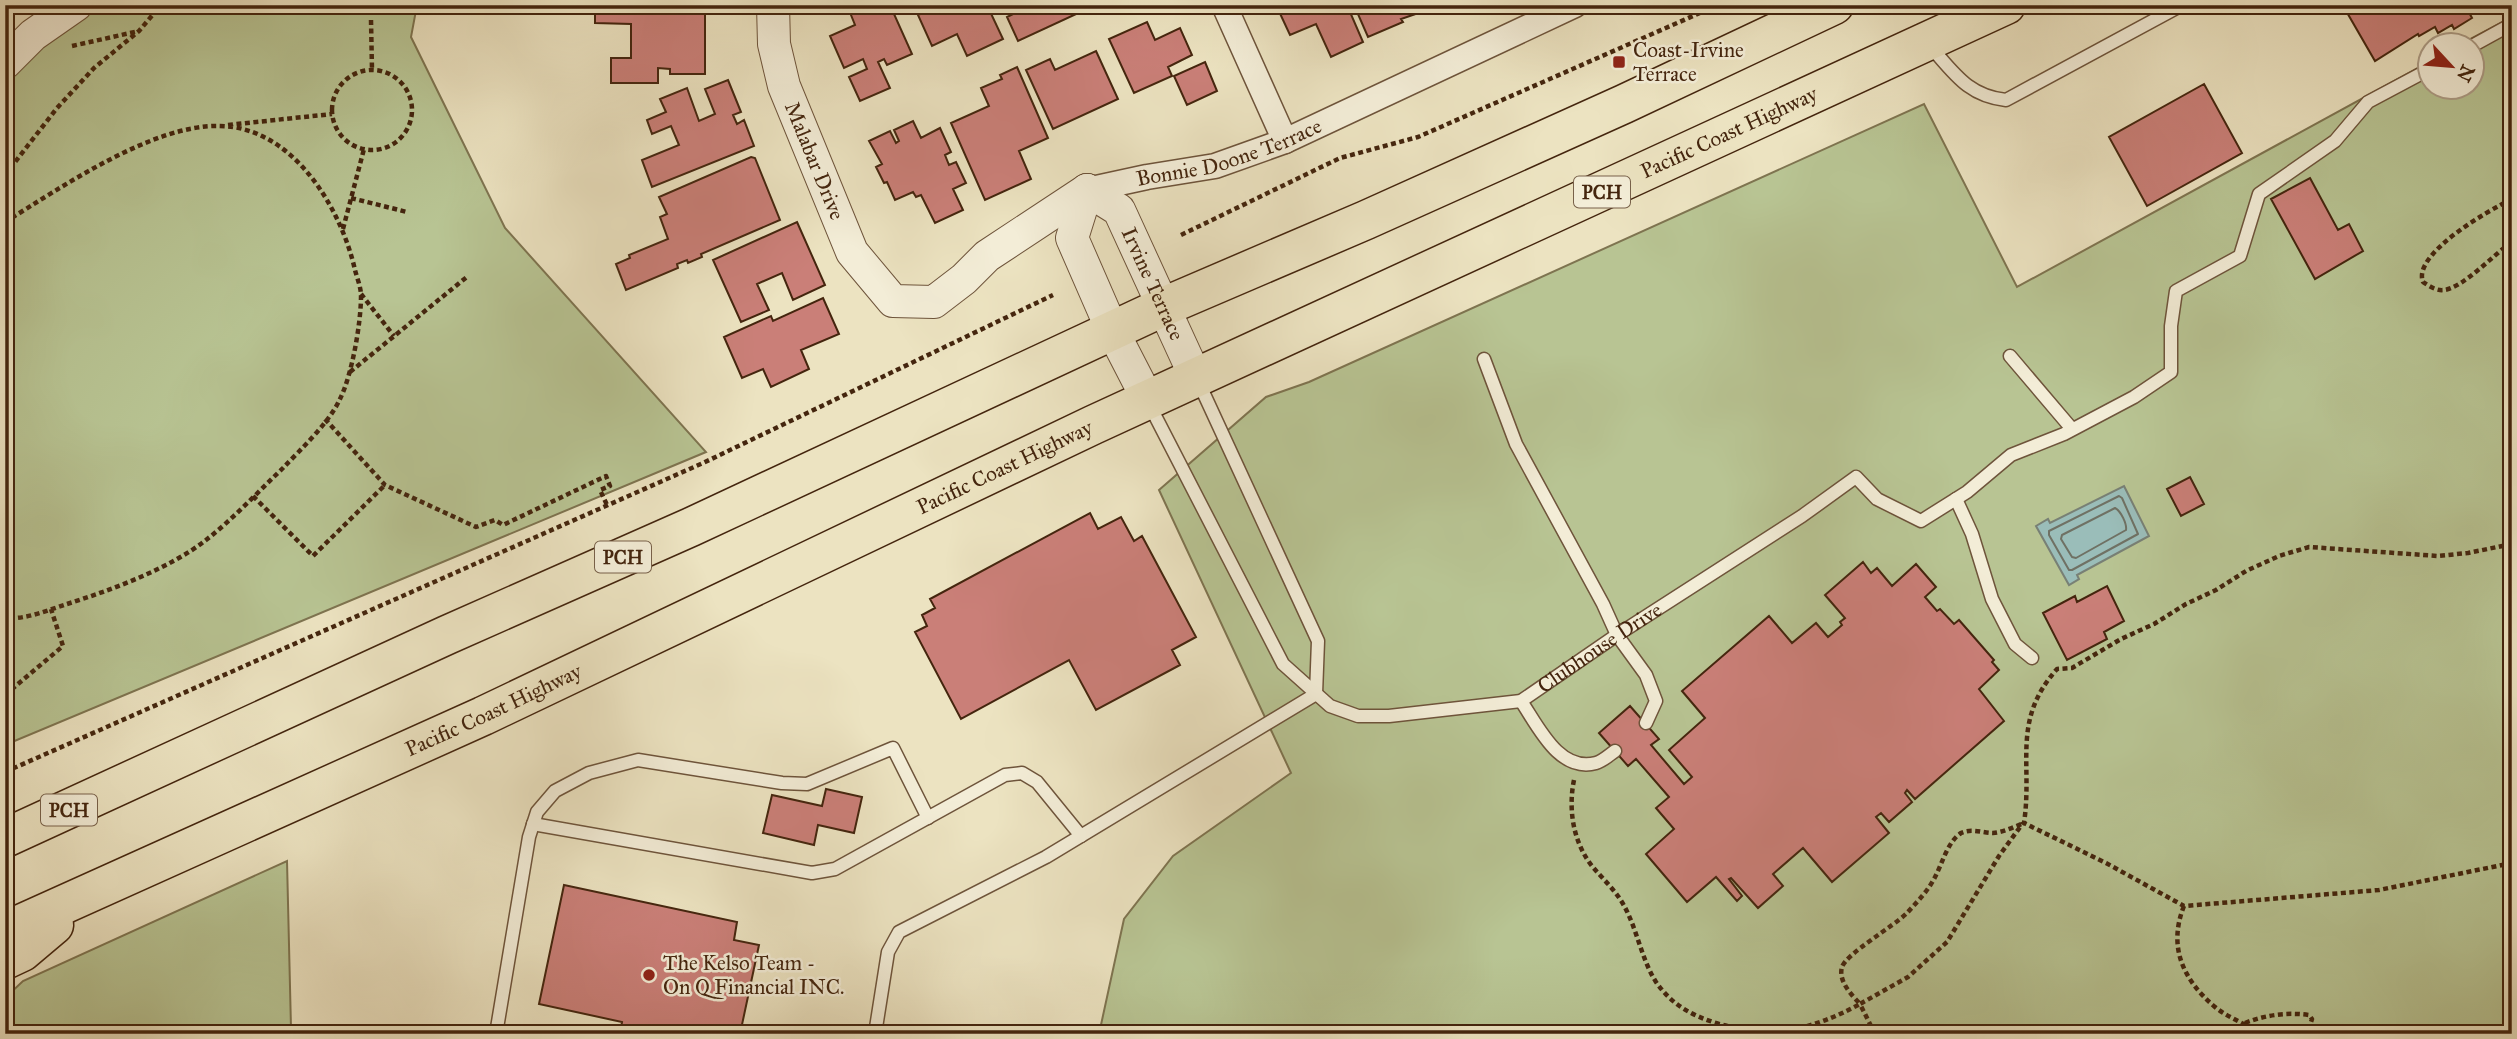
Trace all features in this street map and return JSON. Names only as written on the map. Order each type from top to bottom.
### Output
[{"type":"highway","name":"PCH","points":[[5,838],[1163,307],[1513,154],[1834,5]]},
{"type":"highway","name":"Pacific Coast Highway","points":[[5,931],[483,716],[1196,377],[2006,5]]},
{"type":"highway","points":[[5,960],[22,952],[93,891]]},
{"type":"street","points":[[5,63],[33,35],[76,5]]},
{"type":"street","name":"Malabar Drive","points":[[773,5],[774,44],[784,86],[794,112],[852,252],[893,301]]},
{"type":"street","points":[[1224,5],[1285,141]]},
{"type":"street","name":"Bonnie Doone Terrace","points":[[893,301],[934,302],[964,279],[987,256],[1087,190],[1215,166],[1285,141],[1575,5]]},
{"type":"street","points":[[1087,190],[1072,238],[1113,332]]},
{"type":"street","name":"Irvine Terrace","points":[[1087,190],[1119,210],[1196,377]]},
{"type":"street","name":"Clubhouse Drive","points":[[1113,332],[1148,400]]},
{"type":"lane","points":[[1927,42],[1970,90],[1991,99],[2006,100],[2182,5]]},
{"type":"lane","points":[[2486,38],[2512,24]]},
{"type":"lane","points":[[2032,659],[2015,644],[1992,599],[1972,534],[1956,499],[2011,455],[2072,429],[2134,397],[2171,372],[2171,326],[2176,291],[2240,256],[2259,194],[2335,141],[2368,102],[2416,76]]},
{"type":"lane","points":[[2010,356],[2072,429]]},
{"type":"lane","points":[[1484,359],[1516,444],[1603,604],[1617,635],[1646,675],[1656,701],[1646,723]]},
{"type":"lane","points":[[875,1034],[888,953],[899,932],[1046,857],[1317,694],[1318,641],[1196,377]]},
{"type":"lane","name":"Clubhouse Drive","points":[[1148,400],[1283,664],[1330,706],[1359,716],[1389,716],[1521,701],[1617,635],[1802,516],[1856,477],[1877,499],[1920,521],[1956,499]]},
{"type":"lane","points":[[1521,701],[1556,752],[1579,765],[1598,763],[1615,751]]},
{"type":"lane","points":[[496,1034],[537,812],[555,791],[589,773],[638,760],[782,783],[807,784],[892,748],[928,818]]},
{"type":"lane","points":[[533,824],[812,873],[835,869],[1005,775],[1022,773],[1037,782],[1081,836]]},
{"type":"path","points":[[5,175],[57,108],[94,68],[139,31],[161,5]]},
{"type":"path","points":[[1181,235],[1340,158],[1418,137],[1718,5]]},
{"type":"path","points":[[371,20],[372,70]]},
{"type":"path","points":[[33,35],[59,49],[139,31]]},
{"type":"path","points":[[372,70],[388,73],[401,82],[409,94],[412,110],[409,125],[401,138],[389,147],[374,150],[364,149],[346,141],[337,130],[332,114],[334,96],[343,82],[357,73],[372,70]]},
{"type":"path","points":[[5,222],[77,177],[140,146],[177,132],[332,114]]},
{"type":"path","points":[[5,618],[51,609],[112,590],[159,568],[205,541],[304,446],[340,401],[350,372],[361,294],[350,246],[328,201],[299,161],[276,144],[248,130],[220,125]]},
{"type":"path","points":[[343,231],[364,149]]},
{"type":"path","points":[[351,198],[407,212]]},
{"type":"path","points":[[2512,199],[2494,207],[2437,249],[2422,268],[2420,276],[2423,282],[2437,289],[2452,288],[2470,277],[2487,260],[2512,242]]},
{"type":"path","points":[[350,372],[468,276]]},
{"type":"path","points":[[361,294],[394,336]]},
{"type":"path","points":[[5,772],[703,463],[1053,295]]},
{"type":"path","points":[[325,419],[386,485],[476,527],[495,520],[503,525],[606,476],[610,486],[600,490],[607,505]]},
{"type":"path","points":[[253,496],[313,556],[386,485]]},
{"type":"path","points":[[1620,1034],[1651,1027],[1780,1032],[1820,1023],[1908,977],[1947,942],[1981,883],[2024,822],[2027,801],[2024,757],[2026,726],[2035,701],[2046,681],[2057,669],[2072,668],[2186,604],[2217,590],[2246,571],[2279,556],[2309,547],[2438,556],[2512,544]]},
{"type":"path","points":[[5,695],[63,646],[51,609]]},
{"type":"path","points":[[1579,765],[1571,802],[1578,842],[1630,917],[1649,970],[1665,994],[1677,1006],[1694,1016],[1742,1031]]},
{"type":"path","points":[[1875,1034],[1860,1004],[1842,979],[1841,971],[1845,960],[1888,930],[1922,897],[1953,842],[1962,832],[1992,833],[2024,822],[2184,906],[2379,890],[2512,863]]},
{"type":"path","points":[[2184,906],[2177,924],[2176,951],[2192,984],[2217,1008],[2245,1023],[2256,1034]]},
{"type":"path","points":[[2245,1023],[2262,1017],[2298,1013],[2309,1015],[2312,1019],[2307,1034]]},
{"type":"green space","points":[[101,5],[417,5],[411,37],[505,228],[706,452],[5,745],[5,84],[41,47]]},
{"type":"green space","points":[[2512,17],[2512,1034],[1099,1034],[1124,919],[1173,856],[1291,773],[1159,490],[1266,397],[1309,382],[1924,104],[2017,287],[2416,69],[2416,102],[2486,102],[2486,32],[2484,32]]},
{"type":"green space","points":[[287,861],[289,1034],[5,1034],[5,998],[23,981]]},
{"type":"water","points":[[2124,486],[2149,536],[2077,575],[2079,579],[2069,585],[2036,526],[2048,519],[2050,523]]},
{"type":"building","points":[[595,5],[705,5],[705,74],[670,74],[670,69],[658,68],[658,83],[611,83],[611,58],[631,58],[631,24],[595,23]]},
{"type":"building","points":[[859,5],[890,5],[912,54],[887,65],[884,59],[878,62],[890,88],[860,101],[849,77],[867,69],[863,59],[844,68],[830,36],[855,25],[849,10]]},
{"type":"building","points":[[939,5],[987,5],[1003,39],[967,56],[957,34],[932,46],[918,15]]},
{"type":"building","points":[[1032,5],[1085,5],[1087,9],[1018,41],[1007,17]]},
{"type":"building","points":[[1347,5],[1363,42],[1331,57],[1316,24],[1290,35],[1277,7]]},
{"type":"building","points":[[1354,5],[1429,5],[1430,9],[1401,19],[1403,22],[1368,37]]},
{"type":"building","points":[[2352,5],[2465,5],[2472,18],[2454,29],[2452,25],[2440,32],[2435,27],[2426,32],[2416,32],[2416,35],[2375,61],[2345,9]]},
{"type":"building","points":[[1147,22],[1155,40],[1180,28],[1192,55],[1168,67],[1172,76],[1134,93],[1109,39]]},
{"type":"building","points":[[1096,51],[1118,99],[1053,129],[1026,70],[1050,59],[1055,70]]},
{"type":"building","points":[[1205,62],[1217,91],[1187,105],[1174,76]]},
{"type":"building","points":[[1017,67],[1048,138],[1019,151],[1031,179],[985,200],[951,123],[989,106],[981,88],[1002,79],[1000,75]]},
{"type":"building","points":[[728,80],[741,112],[733,115],[737,124],[744,120],[754,146],[652,187],[642,160],[679,145],[671,126],[652,134],[647,120],[666,112],[660,99],[687,88],[699,121],[715,114],[705,89]]},
{"type":"building","points":[[2204,84],[2242,153],[2147,206],[2109,137]]},
{"type":"building","points":[[913,121],[921,138],[940,128],[951,152],[945,155],[949,165],[956,162],[966,183],[953,189],[963,210],[935,223],[921,195],[916,197],[913,192],[895,200],[876,167],[882,164],[869,141],[890,131],[896,143],[899,141],[894,130]]},
{"type":"building","points":[[751,157],[755,158],[780,220],[701,254],[702,257],[688,263],[687,260],[677,264],[678,268],[626,290],[616,264],[630,258],[629,255],[668,239],[660,217],[667,214],[659,197]]},
{"type":"building","points":[[2310,178],[2338,230],[2349,224],[2363,251],[2315,279],[2271,199]]},
{"type":"building","points":[[797,222],[825,285],[793,300],[782,273],[757,284],[769,310],[741,322],[713,260]]},
{"type":"building","points":[[823,298],[839,334],[801,350],[809,369],[771,387],[763,369],[742,378],[724,337],[771,316],[773,321]]},
{"type":"building","points":[[2190,477],[2204,504],[2181,516],[2167,489]]},
{"type":"building","points":[[1090,513],[1098,529],[1121,517],[1134,541],[1142,536],[1196,637],[1172,650],[1180,665],[1096,710],[1069,660],[961,719],[915,632],[927,626],[922,615],[935,608],[930,599]]},
{"type":"building","points":[[1863,562],[1871,573],[1877,568],[1892,586],[1916,564],[1936,587],[1925,597],[1954,624],[1959,620],[1994,660],[1992,662],[1999,670],[1979,689],[2004,721],[1915,799],[1907,790],[1905,793],[1912,802],[1889,822],[1881,813],[1876,817],[1889,833],[1832,882],[1803,848],[1773,874],[1783,886],[1758,908],[1731,878],[1729,879],[1742,896],[1737,901],[1716,877],[1687,902],[1646,854],[1674,829],[1656,808],[1669,797],[1636,759],[1628,766],[1599,733],[1630,706],[1659,739],[1651,745],[1684,784],[1692,777],[1669,750],[1705,718],[1682,691],[1769,616],[1792,643],[1816,623],[1828,637],[1842,625],[1840,622],[1845,618],[1825,595]]},
{"type":"building","points":[[2107,586],[2124,621],[2104,632],[2107,639],[2067,660],[2043,613],[2075,596],[2077,602]]},
{"type":"building","points":[[826,789],[862,797],[854,833],[818,825],[814,845],[763,833],[772,795],[822,806]]},
{"type":"building","name":"The Kelso Team - On Q Financial INC.","points":[[564,885],[737,922],[734,940],[759,945],[740,1034],[620,1034],[622,1022],[539,1004]]},
{"type":"place","name":"Coast-Irvine Terrace","points":[[1619,62]]},
{"type":"place","name":"The Kelso Team - On Q Financial INC.","points":[[649,975]]}]
